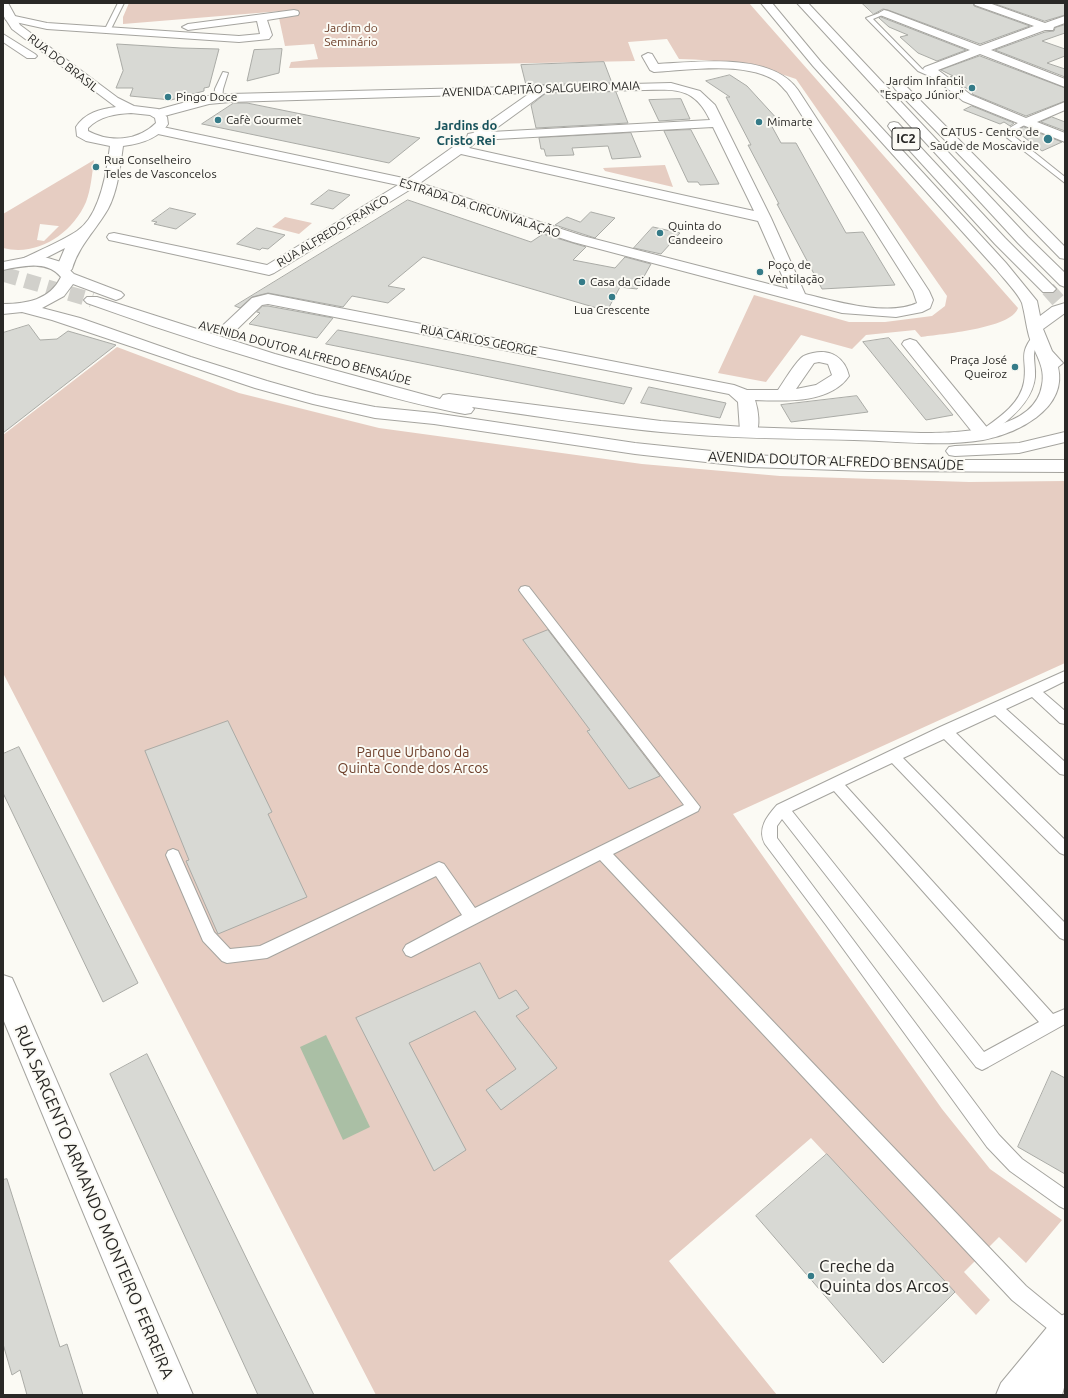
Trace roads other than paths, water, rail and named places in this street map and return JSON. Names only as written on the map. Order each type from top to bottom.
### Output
[{"type":"main road","name":"RUA DO BRASIL","points":[[3,3],[10,29],[42,65]]},
{"type":"main road","points":[[766,3],[817,64],[1005,272],[1029,301],[1036,332],[1045,353],[1065,373]]},
{"type":"main road","name":"IC2","points":[[802,3],[1023,240],[1065,282]]},
{"type":"main road","points":[[814,3],[836,24]]},
{"type":"main road","points":[[979,3],[1058,31]]},
{"type":"main road","points":[[187,32],[261,16],[294,12]]},
{"type":"main road","points":[[884,13],[1065,83]]},
{"type":"main road","points":[[10,29],[41,25],[187,32],[239,39],[263,38],[266,35],[261,16]]},
{"type":"main road","points":[[1065,19],[930,68],[931,72],[938,78],[967,98],[1065,138]]},
{"type":"main road","points":[[10,29],[41,25]]},
{"type":"main road","name":"RUA DO BRASIL","points":[[10,29],[114,101],[131,109]]},
{"type":"main road","points":[[853,40],[868,56]]},
{"type":"main road","points":[[648,56],[654,68],[677,68],[684,82],[684,88]]},
{"type":"main road","name":"ESTRADA DA CIRCUNVALAÇÃO","points":[[158,130],[410,184],[562,235],[842,308],[866,311],[911,310],[922,307],[925,300],[790,86],[773,76],[748,68],[721,66],[677,68]]},
{"type":"main road","points":[[890,77],[1064,253]]},
{"type":"main road","name":"AVENIDA CAPITÃO SALGUEIRO MAIA","points":[[157,114],[218,99],[645,86],[684,88],[699,95],[706,101],[764,218],[799,297]]},
{"type":"main road","name":"RUA ALFREDO FRANCO","points":[[114,237],[270,270],[410,184],[542,90]]},
{"type":"main road","name":"RUA DO BRASIL","points":[[91,102],[99,109],[97,115]]},
{"type":"main road","points":[[1026,122],[1065,106]]},
{"type":"main road","points":[[142,109],[157,114],[161,117],[162,124],[158,130],[140,138],[117,142],[89,139],[82,133],[82,127],[87,120],[111,111],[142,109]]},
{"type":"main road","name":"IC2","points":[[887,118],[1000,241],[1048,289]]},
{"type":"main road","points":[[473,138],[718,124]]},
{"type":"main road","points":[[3,309],[23,308],[41,303],[56,296],[66,286],[68,255],[80,234],[100,209],[110,186],[117,142]]},
{"type":"main road","points":[[458,149],[764,218]]},
{"type":"main road","points":[[3,266],[22,262],[80,234]]},
{"type":"main road","points":[[3,260],[22,262]]},
{"type":"main road","name":"AVENIDA DOUTOR ALFREDO BENSAÚDE","points":[[22,262],[42,262],[55,265],[66,274],[225,332],[386,377],[547,412]]},
{"type":"main road","name":"RUA CARLOS GEORGE","points":[[225,332],[257,301],[268,299],[734,390],[745,395],[783,395]]},
{"type":"main road","name":"AVENIDA DOUTOR ALFREDO BENSAÚDE","points":[[441,419],[244,365],[172,342],[86,304],[185,332],[254,354],[445,406],[533,422],[657,438],[754,439],[961,436],[983,434],[1004,429],[1025,421],[1041,409],[1053,387],[1052,368],[1045,353]]},
{"type":"main road","name":"AVENIDA DOUTOR ALFREDO BENSAÚDE","points":[[23,308],[60,316],[211,369],[309,398],[367,412],[441,419],[635,450],[751,461],[856,465],[1065,466]]},
{"type":"main road","points":[[1036,332],[1058,310],[1065,308]]},
{"type":"main road","points":[[910,344],[983,434]]},
{"type":"main road","name":"AVENIDA DOUTOR ALFREDO BENSAÚDE","points":[[391,391],[754,439]]},
{"type":"main road","points":[[745,395],[748,401],[754,439],[888,451],[977,451],[1019,448],[1065,437]]},
{"type":"main road","name":"RUA SARGENTO ARMANDO MONTEIRO FERREIRA","points":[[3,987],[176,1395]]},
{"type":"main road","points":[[1013,1395],[1065,1330]]},
{"type":"main road","points":[[1045,1395],[1065,1330]]},
{"type":"lane","points":[[108,29],[120,3]]},
{"type":"lane","points":[[884,13],[869,18],[920,70],[938,78]]},
{"type":"lane","points":[[218,99],[219,89],[225,74]]},
{"type":"lane","points":[[1026,122],[1005,133],[1065,181]]},
{"type":"lane","points":[[983,434],[1011,411],[1026,390],[1029,382],[1027,351],[1036,332]]},
{"type":"lane","points":[[411,950],[693,807],[525,590]]},
{"type":"lane","points":[[1065,676],[945,731],[782,809],[770,821],[768,830],[770,840],[993,1141],[1016,1165],[1065,1200]]},
{"type":"lane","points":[[1034,691],[1065,719]]},
{"type":"lane","points":[[996,708],[1065,770]]},
{"type":"lane","points":[[945,731],[1065,849]]},
{"type":"lane","points":[[893,756],[1065,933]]},
{"type":"lane","points":[[835,783],[1051,1024]]},
{"type":"lane","points":[[782,809],[982,1062],[1065,1016]]},
{"type":"lane","points":[[603,853],[1019,1293],[1065,1330]]},
{"type":"lane","points":[[173,855],[208,936],[227,956],[262,953],[439,868],[472,918]]},
{"type":"tunnel","points":[[3,274],[92,300]]},
{"type":"tunnel","points":[[1048,289],[1065,308]]},
{"type":"place","name":"Jardim Infantil \"Espaço Júnior\"","points":[[972,88]]},
{"type":"place","name":"Pingo Doce","points":[[168,97]]},
{"type":"place","name":"Cafè Gourmet","points":[[218,120]]},
{"type":"place","name":"Mimarte","points":[[759,122]]},
{"type":"place","name":"CATUS - Centro de Saúde de Moscavide","points":[[1048,139]]},
{"type":"place","name":"Rua Conselheiro Teles de Vasconcelos","points":[[96,167]]},
{"type":"place","name":"Quinta do Candeeiro","points":[[660,233]]},
{"type":"place","name":"Poço de Ventilação","points":[[760,272]]},
{"type":"place","name":"Casa da Cidade","points":[[582,282]]},
{"type":"place","name":"Lua Crescente","points":[[612,297]]},
{"type":"place","name":"Praça José Queiroz","points":[[1015,367]]},
{"type":"place","name":"Creche da Quinta dos Arcos","points":[[811,1276]]},
{"type":"district","name":"Jardins do Cristo Rei","points":[[466,134]]},
{"type":"park label","name":"Jardim do Seminário","points":[[351,35]]},
{"type":"park label","name":"Parque Urbano da Quinta Conde dos Arcos","points":[[413,760]]}]
